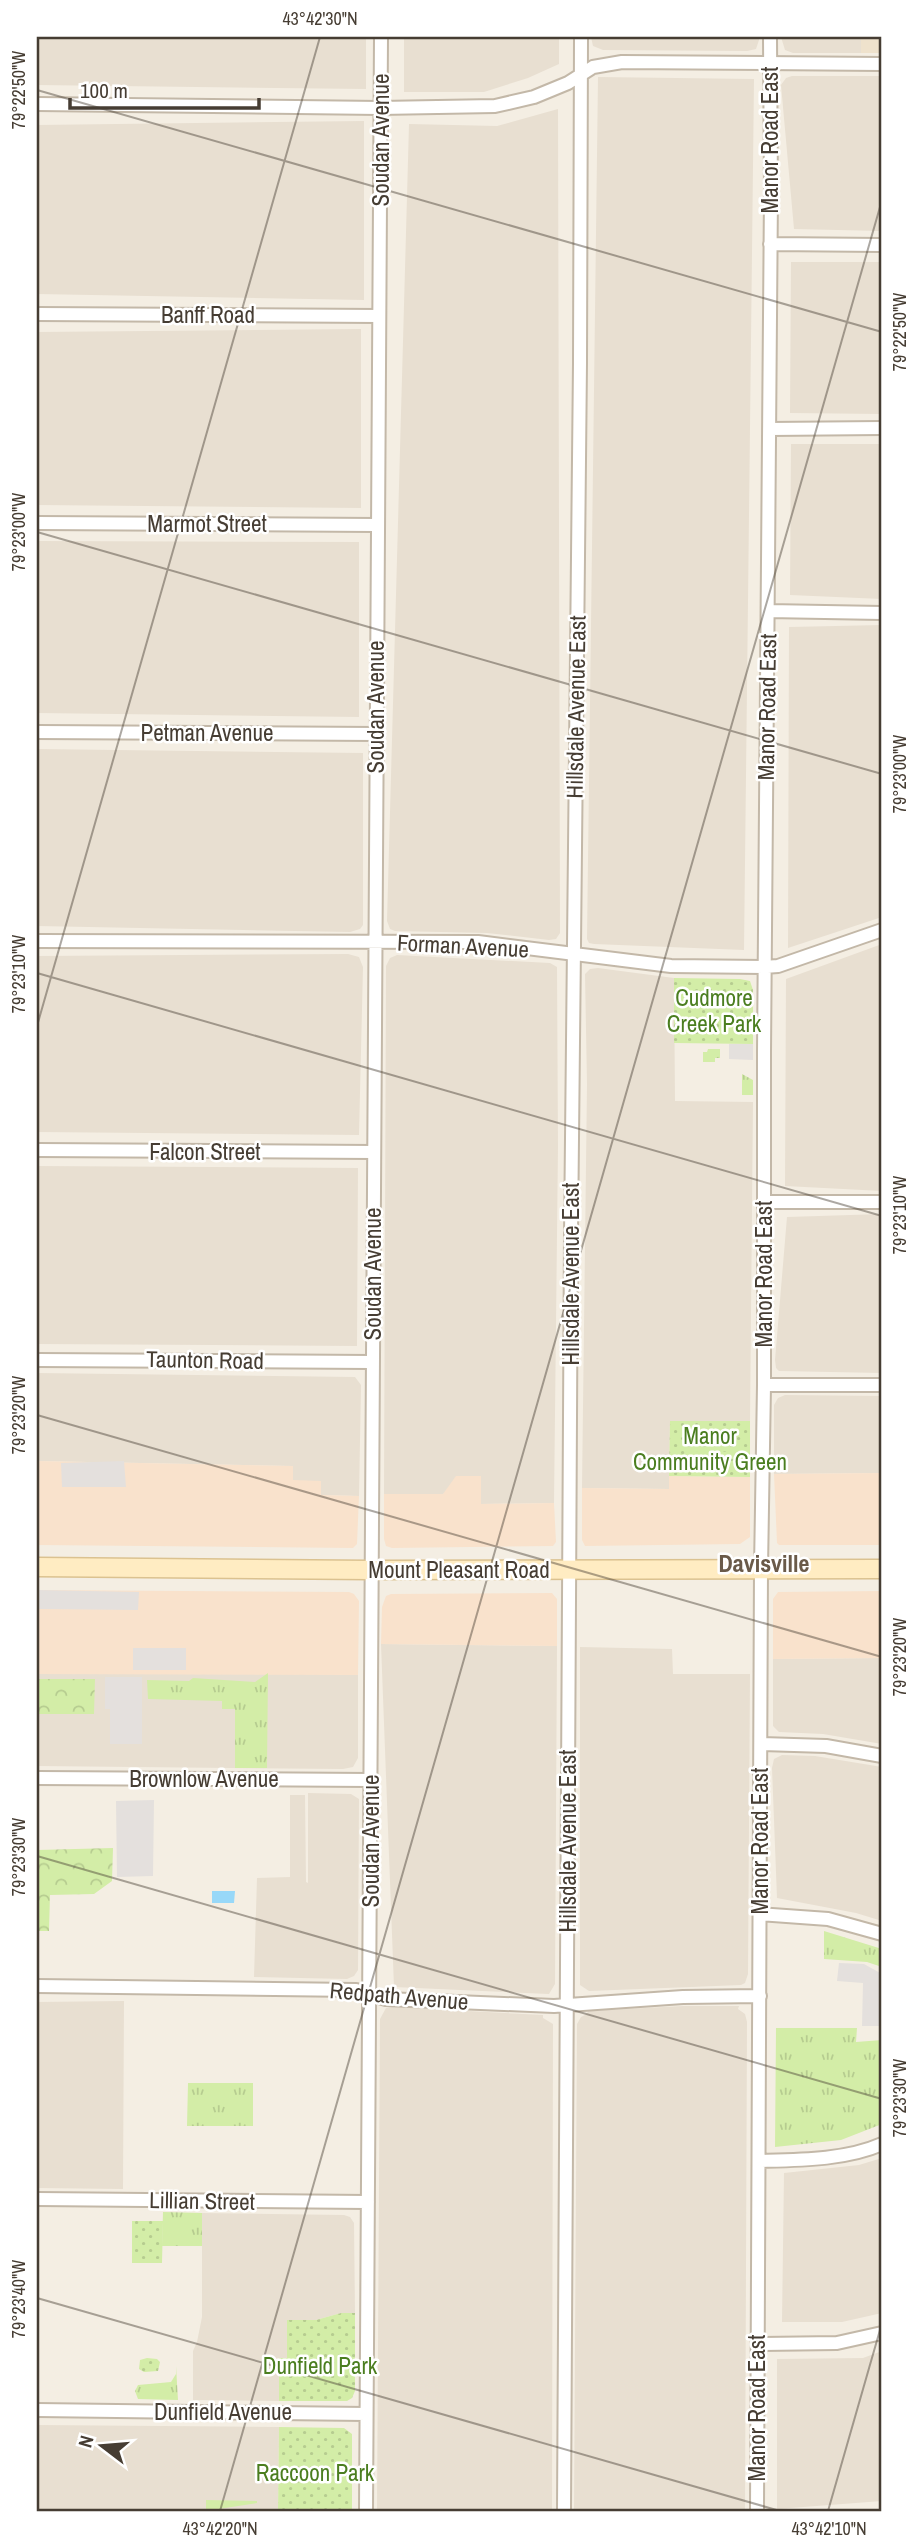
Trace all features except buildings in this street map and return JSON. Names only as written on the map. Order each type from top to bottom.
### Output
[{"type":"main road","name":"Mount Pleasant Road","points":[[37,1567],[371,1570],[882,1569]]},
{"type":"street","name":"Soudan Avenue","points":[[366,2511],[381,37]]},
{"type":"street","name":"Hillsdale Avenue East","points":[[564,2511],[581,37]]},
{"type":"street","name":"Manor Road East","points":[[757,2511],[770,37]]},
{"type":"street","points":[[37,104],[380,108],[495,106],[534,97],[568,83],[593,67],[622,62],[882,64]]},
{"type":"street","points":[[770,244],[882,245]]},
{"type":"street","name":"Banff Road","points":[[37,314],[379,316]]},
{"type":"street","points":[[769,429],[882,428]]},
{"type":"street","name":"Marmot Street","points":[[37,523],[377,525]]},
{"type":"street","points":[[768,611],[882,613]]},
{"type":"street","name":"Petman Avenue","points":[[37,732],[376,734]]},
{"type":"street","name":"Forman Avenue","points":[[37,941],[478,942],[671,966],[764,967],[778,966],[882,930]]},
{"type":"street","name":"Falcon Street","points":[[37,1150],[374,1152]]},
{"type":"street","points":[[764,1202],[882,1202]]},
{"type":"street","name":"Taunton Road","points":[[37,1360],[372,1362]]},
{"type":"street","points":[[764,1385],[882,1385]]},
{"type":"street","points":[[761,1744],[826,1746],[882,1755]]},
{"type":"street","name":"Brownlow Avenue","points":[[37,1778],[371,1780]]},
{"type":"street","points":[[760,1914],[828,1919],[882,1934]]},
{"type":"street","name":"Redpath Avenue","points":[[37,1986],[347,1990],[370,1993],[387,1999],[544,2006],[682,1997],[760,1996]]},
{"type":"street","points":[[760,2161],[838,2156],[882,2144]]},
{"type":"street","name":"Lillian Street","points":[[37,2199],[368,2202]]},
{"type":"street","points":[[758,2344],[837,2343],[882,2333]]},
{"type":"street","name":"Dunfield Avenue","points":[[37,2410],[366,2414]]},
{"type":"shaded area","points":[[37,37],[366,37],[366,89],[37,85]]},
{"type":"shaded area","points":[[404,37],[559,37],[559,64],[528,78],[484,92],[404,92]]},
{"type":"shaded area","points":[[591,37],[759,37],[759,40],[756,49],[747,51],[603,50],[593,46]]},
{"type":"shaded area","points":[[781,37],[861,37],[861,53],[793,53],[785,50]]},
{"type":"shaded area","points":[[861,37],[882,37],[882,53],[861,53]]},
{"type":"shaded area","points":[[882,76],[882,231],[794,229],[781,85],[786,78]]},
{"type":"shaded area","points":[[598,77],[754,79],[744,950],[594,944],[587,939]]},
{"type":"shaded area","points":[[558,109],[560,933],[556,939],[549,940],[487,933],[395,931],[390,929],[387,921],[409,124],[497,126]]},
{"type":"shaded area","points":[[364,121],[364,300],[37,294],[37,125]]},
{"type":"shaded area","points":[[791,262],[882,262],[882,414],[790,413]]},
{"type":"shaded area","points":[[361,329],[361,508],[37,505],[37,332]]},
{"type":"shaded area","points":[[791,444],[882,444],[882,599],[790,595]]},
{"type":"shaded area","points":[[37,541],[359,542],[359,717],[37,713]]},
{"type":"shaded area","points":[[882,625],[882,917],[788,948],[789,627]]},
{"type":"shaded area","points":[[37,749],[363,753],[363,925],[350,932],[37,926]]},
{"type":"shaded area","points":[[882,944],[882,1191],[785,1186],[786,979]]},
{"type":"shaded area","points":[[348,954],[359,957],[363,967],[359,1135],[37,1132],[37,956]]},
{"type":"shaded area","points":[[397,955],[550,963],[557,967],[554,1503],[481,1504],[481,1476],[443,1494],[384,1494],[386,966],[390,958]]},
{"type":"shaded area","points":[[590,969],[674,978],[675,1101],[753,1102],[750,1421],[670,1421],[669,1489],[582,1488],[587,1084],[585,974]]},
{"type":"shaded area","points":[[729,1044],[753,1044],[753,1060],[729,1059]]},
{"type":"shaded area","points":[[37,1166],[358,1168],[357,1346],[37,1344]]},
{"type":"shaded area","points":[[882,1214],[882,1373],[779,1371],[775,1360],[787,1217]]},
{"type":"shaded area","points":[[37,1373],[355,1377],[361,1385],[359,1496],[321,1495],[293,1480],[292,1466],[37,1461]]},
{"type":"shaded area","points":[[785,1395],[882,1396],[882,1473],[774,1474],[774,1405],[778,1398]]},
{"type":"shaded area","points":[[37,1461],[293,1466],[293,1480],[321,1481],[321,1495],[359,1496],[357,1544],[353,1548],[37,1545]]},
{"type":"shaded area","points":[[124,1461],[126,1487],[62,1487],[61,1463]]},
{"type":"shaded area","points":[[882,1473],[882,1545],[777,1543],[774,1474]]},
{"type":"shaded area","points":[[456,1476],[481,1476],[481,1504],[554,1503],[556,1542],[553,1546],[386,1546],[384,1494],[443,1494]]},
{"type":"shaded area","points":[[669,1476],[750,1477],[750,1537],[740,1544],[585,1546],[582,1540],[582,1488],[669,1489]]},
{"type":"shaded area","points":[[37,1590],[349,1592],[359,1601],[358,1675],[37,1674]]},
{"type":"shaded area","points":[[37,1590],[139,1592],[138,1610],[37,1609]]},
{"type":"shaded area","points":[[882,1591],[882,1658],[773,1659],[773,1599],[778,1592]]},
{"type":"shaded area","points":[[552,1593],[557,1599],[557,1646],[381,1644],[382,1607],[386,1596],[391,1594]]},
{"type":"shaded area","points":[[381,1644],[557,1646],[555,1984],[549,1994],[394,1987]]},
{"type":"shaded area","points":[[580,1647],[672,1649],[673,1674],[750,1674],[748,1974],[745,1983],[741,1985],[589,1991],[580,1985]]},
{"type":"shaded area","points":[[133,1648],[186,1648],[186,1670],[133,1670]]},
{"type":"shaded area","points":[[882,1658],[882,1744],[823,1734],[779,1732],[773,1726],[773,1659]]},
{"type":"shaded area","points":[[37,1674],[358,1675],[358,1758],[353,1767],[37,1766]]},
{"type":"shaded area","points":[[105,1677],[142,1677],[142,1744],[110,1744],[110,1709],[105,1709]]},
{"type":"shaded area","points":[[782,1755],[815,1756],[882,1767],[882,1921],[856,1913],[777,1898],[772,1768],[774,1759]]},
{"type":"shaded area","points":[[308,1793],[351,1794],[359,1799],[358,1970],[354,1976],[347,1979],[254,1977],[257,1878],[290,1877],[290,1795],[305,1795],[308,1883]]},
{"type":"shaded area","points":[[154,1800],[153,1876],[117,1877],[116,1801]]},
{"type":"shaded area","points":[[839,1963],[864,1964],[882,1974],[882,2026],[862,2026],[863,1983],[837,1981]]},
{"type":"shaded area","points":[[124,2001],[123,2189],[37,2188],[37,2002]]},
{"type":"shaded area","points":[[739,2006],[738,2009],[745,2014],[747,2022],[745,2511],[574,2511],[577,2024],[588,2011]]},
{"type":"shaded area","points":[[386,2008],[543,2015],[543,2018],[553,2024],[552,2511],[377,2511],[380,2019]]},
{"type":"shaded area","points":[[882,2158],[882,2313],[842,2322],[782,2322],[784,2173],[859,2165]]},
{"type":"shaded area","points":[[202,2213],[344,2215],[350,2217],[354,2223],[355,2313],[341,2313],[316,2320],[287,2320],[287,2358],[279,2359],[279,2401],[193,2400],[193,2351],[202,2317]]},
{"type":"shaded area","points":[[882,2351],[882,2501],[777,2509],[777,2359],[863,2358]]},
{"type":"shaded area","points":[[37,2425],[279,2427],[278,2511],[37,2511]]},
{"type":"green space","name":"Cudmore Creek Park","points":[[674,978],[750,981],[753,990],[753,1044],[674,1043]]},
{"type":"green space","points":[[720,1049],[720,1058],[715,1058],[715,1062],[703,1062],[703,1052]]},
{"type":"green space","points":[[742,1074],[753,1080],[753,1095],[742,1095]]},
{"type":"green space","name":"Manor Community Green","points":[[670,1421],[750,1421],[750,1477],[669,1476]]},
{"type":"green space","points":[[693,1451],[739,1452],[739,1459],[693,1458]]},
{"type":"green space","points":[[268,1673],[267,1768],[235,1768],[235,1709],[222,1709],[222,1701],[148,1699],[147,1680],[189,1681],[193,1678],[255,1682]]},
{"type":"green space","points":[[37,1679],[95,1679],[94,1714],[37,1714]]},
{"type":"green space","points":[[113,1848],[112,1881],[94,1894],[50,1895],[49,1931],[37,1931],[37,1850]]},
{"type":"green space","points":[[824,1931],[882,1949],[882,1967],[867,1962],[824,1959]]},
{"type":"green space","points":[[776,2028],[857,2028],[856,2042],[882,2040],[882,2124],[841,2140],[775,2147]]},
{"type":"green space","points":[[188,2083],[253,2083],[253,2126],[187,2126]]},
{"type":"green space","points":[[163,2212],[202,2213],[202,2246],[162,2246]]},
{"type":"green space","points":[[132,2221],[163,2221],[162,2263],[132,2263]]},
{"type":"green space","name":"Dunfield Park","points":[[341,2313],[355,2313],[355,2391],[352,2398],[347,2401],[279,2401],[279,2358],[287,2358],[287,2320],[316,2320]]},
{"type":"green space","points":[[147,2358],[160,2362],[158,2371],[144,2372],[139,2369],[140,2360]]},
{"type":"green space","points":[[176,2366],[178,2400],[138,2399],[135,2391],[138,2385],[171,2382],[176,2374]]},
{"type":"green space","name":"Raccoon Park","points":[[279,2427],[344,2428],[352,2434],[352,2511],[278,2511]]},
{"type":"green space","points":[[206,2500],[257,2501],[257,2503],[206,2511]]},
{"type":"water","points":[[212,1891],[235,1891],[234,1903],[212,1903]]},
{"type":"district","name":"Davisville","points":[[764,1564]]}]
